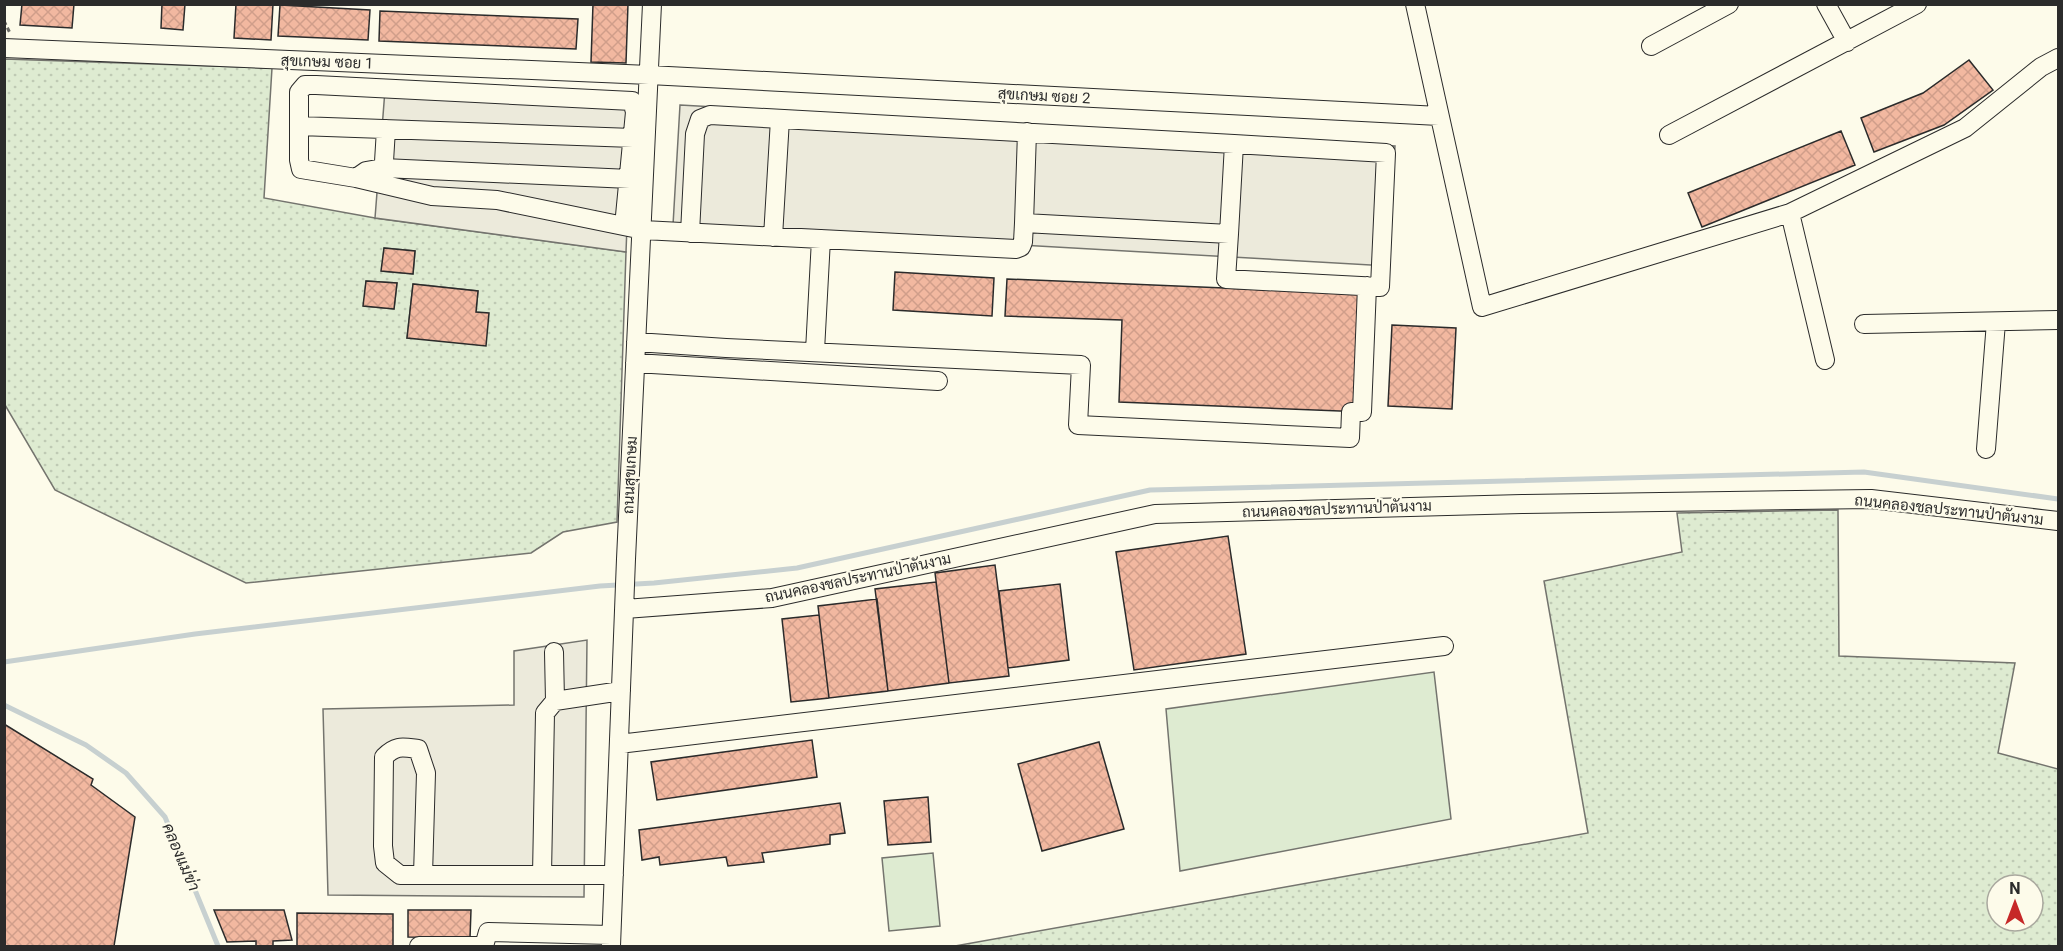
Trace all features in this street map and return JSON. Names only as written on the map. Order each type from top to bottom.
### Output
[{"type":"street","name":"ถนนสุขเกษม","points":[[611,941],[652,4]]},
{"type":"street","points":[[1415,4],[1482,307],[1790,213],[1965,128],[2041,67],[2058,58]]},
{"type":"street","points":[[1651,46],[1729,4]]},
{"type":"street","points":[[1826,4],[1847,42]]},
{"type":"street","points":[[1670,135],[1917,4]]},
{"type":"street","name":"สุขเกษม ซอย 1","points":[[4,48],[649,75]]},
{"type":"street","name":"สุขเกษม ซอย 2","points":[[649,75],[1439,116]]},
{"type":"street","points":[[624,226],[635,112],[632,101],[316,86],[305,86],[299,92],[298,160],[301,169],[356,178],[366,171],[432,196],[496,200],[643,230],[1016,249],[1021,247],[1023,242],[1027,132]]},
{"type":"street","points":[[690,232],[695,134],[700,119],[710,115],[1027,132],[1234,144],[1386,153],[1380,287],[1226,279],[1234,144]]},
{"type":"street","points":[[773,237],[780,119]]},
{"type":"street","points":[[299,126],[633,138]]},
{"type":"street","points":[[383,176],[386,129]]},
{"type":"street","points":[[383,176],[630,179]]},
{"type":"street","points":[[1790,213],[1825,360]]},
{"type":"street","points":[[1024,223],[1229,234]]},
{"type":"street","points":[[815,351],[821,239]]},
{"type":"street","points":[[636,342],[1081,365],[1078,425],[1350,438],[1351,412],[1362,412],[1368,286]]},
{"type":"street","points":[[1864,324],[2058,320]]},
{"type":"street","points":[[1986,449],[1996,321]]},
{"type":"street","points":[[635,363],[938,381]]},
{"type":"street","name":"ถนนคลองชลประทานป่าตันงาม","points":[[625,609],[772,598],[1155,514],[1522,504],[1871,499],[2058,521]]},
{"type":"street","points":[[619,744],[1444,646]]},
{"type":"street","points":[[542,875],[545,713],[555,700],[554,652]]},
{"type":"street","points":[[555,700],[621,691]]},
{"type":"street","points":[[423,875],[426,773],[418,749],[401,747],[392,749],[384,757],[383,846],[385,863],[400,875],[423,875],[614,875]]},
{"type":"street","points":[[419,946],[484,946],[488,932],[611,941]]},
{"type":"green space","points":[[4,59],[272,68],[264,198],[375,218],[626,252],[617,522],[563,532],[531,553],[246,583],[55,490],[5,405]],"holes":[[[384,248],[415,251],[413,274],[382,271]],[[366,281],[397,283],[394,309],[364,306]],[[413,284],[478,291],[476,312],[489,314],[407,338]]]},
{"type":"green space","points":[[1838,510],[1839,656],[2015,663],[1998,753],[2058,769],[2058,946],[955,946],[1588,833],[1544,581],[1682,552],[1677,513]]},
{"type":"green space","points":[[1434,672],[1451,819],[1180,871],[1166,709]]},
{"type":"green space","points":[[933,853],[940,926],[889,931],[882,858]]},
{"type":"shaded area","points":[[385,90],[632,96],[626,252],[375,218]]},
{"type":"shaded area","points":[[680,105],[1395,146],[1388,266],[673,225]]},
{"type":"shaded area","points":[[587,640],[584,897],[328,895],[323,709],[514,705],[514,651]]},
{"type":"building","points":[[22,4],[74,4],[72,28],[20,25]]},
{"type":"building","points":[[162,4],[185,4],[183,30],[161,28]]},
{"type":"building","points":[[236,4],[273,4],[271,40],[234,38]]},
{"type":"building","points":[[593,4],[628,4],[626,63],[591,62]]},
{"type":"building","points":[[280,5],[370,10],[368,40],[278,36]]},
{"type":"building","points":[[380,11],[578,19],[576,49],[379,41]]},
{"type":"building","points":[[1969,60],[1993,90],[1944,125],[1874,152],[1861,118],[1923,93]]},
{"type":"building","points":[[1841,131],[1855,165],[1702,227],[1688,193]]},
{"type":"building","points":[[384,248],[415,251],[413,274],[381,271]]},
{"type":"building","points":[[895,272],[994,278],[992,316],[893,310]]},
{"type":"building","points":[[1007,279],[1370,294],[1365,412],[1119,402],[1122,320],[1005,316]]},
{"type":"building","points":[[366,281],[397,283],[394,309],[363,306]]},
{"type":"building","points":[[413,284],[478,291],[476,312],[489,313],[486,346],[407,338]]},
{"type":"building","points":[[1392,325],[1456,328],[1452,409],[1388,406]]},
{"type":"building","points":[[1228,536],[1246,654],[1134,670],[1116,552]]},
{"type":"building","points":[[995,565],[1009,676],[949,683],[935,573]]},
{"type":"building","points":[[936,582],[949,683],[888,691],[875,589]]},
{"type":"building","points":[[1060,584],[1069,660],[1008,668],[999,591]]},
{"type":"building","points":[[877,599],[888,691],[829,698],[818,606]]},
{"type":"building","points":[[819,615],[829,698],[791,702],[782,619]]},
{"type":"building","points":[[4,724],[93,779],[91,785],[135,817],[114,946],[4,946]]},
{"type":"building","points":[[812,740],[817,777],[657,800],[651,762]]},
{"type":"building","points":[[1099,742],[1124,829],[1042,851],[1018,764]]},
{"type":"building","points":[[928,797],[931,842],[888,845],[884,801]]},
{"type":"building","points":[[840,803],[845,833],[830,835],[830,844],[762,853],[764,862],[728,866],[726,857],[660,865],[659,857],[642,860],[639,830]]},
{"type":"building","points":[[214,910],[284,910],[292,940],[273,941],[273,946],[256,946],[256,941],[227,942]]},
{"type":"building","points":[[408,910],[471,910],[470,938],[408,937]]},
{"type":"building","points":[[297,913],[393,914],[393,946],[297,946]]},
{"type":"waterway","points":[[4,662],[195,634],[600,586],[654,583],[797,568],[1150,490],[1864,472],[2058,499]]},
{"type":"waterway","name":"คลองแม่ข่า","points":[[4,705],[86,745],[126,773],[165,817],[218,946]]}]
